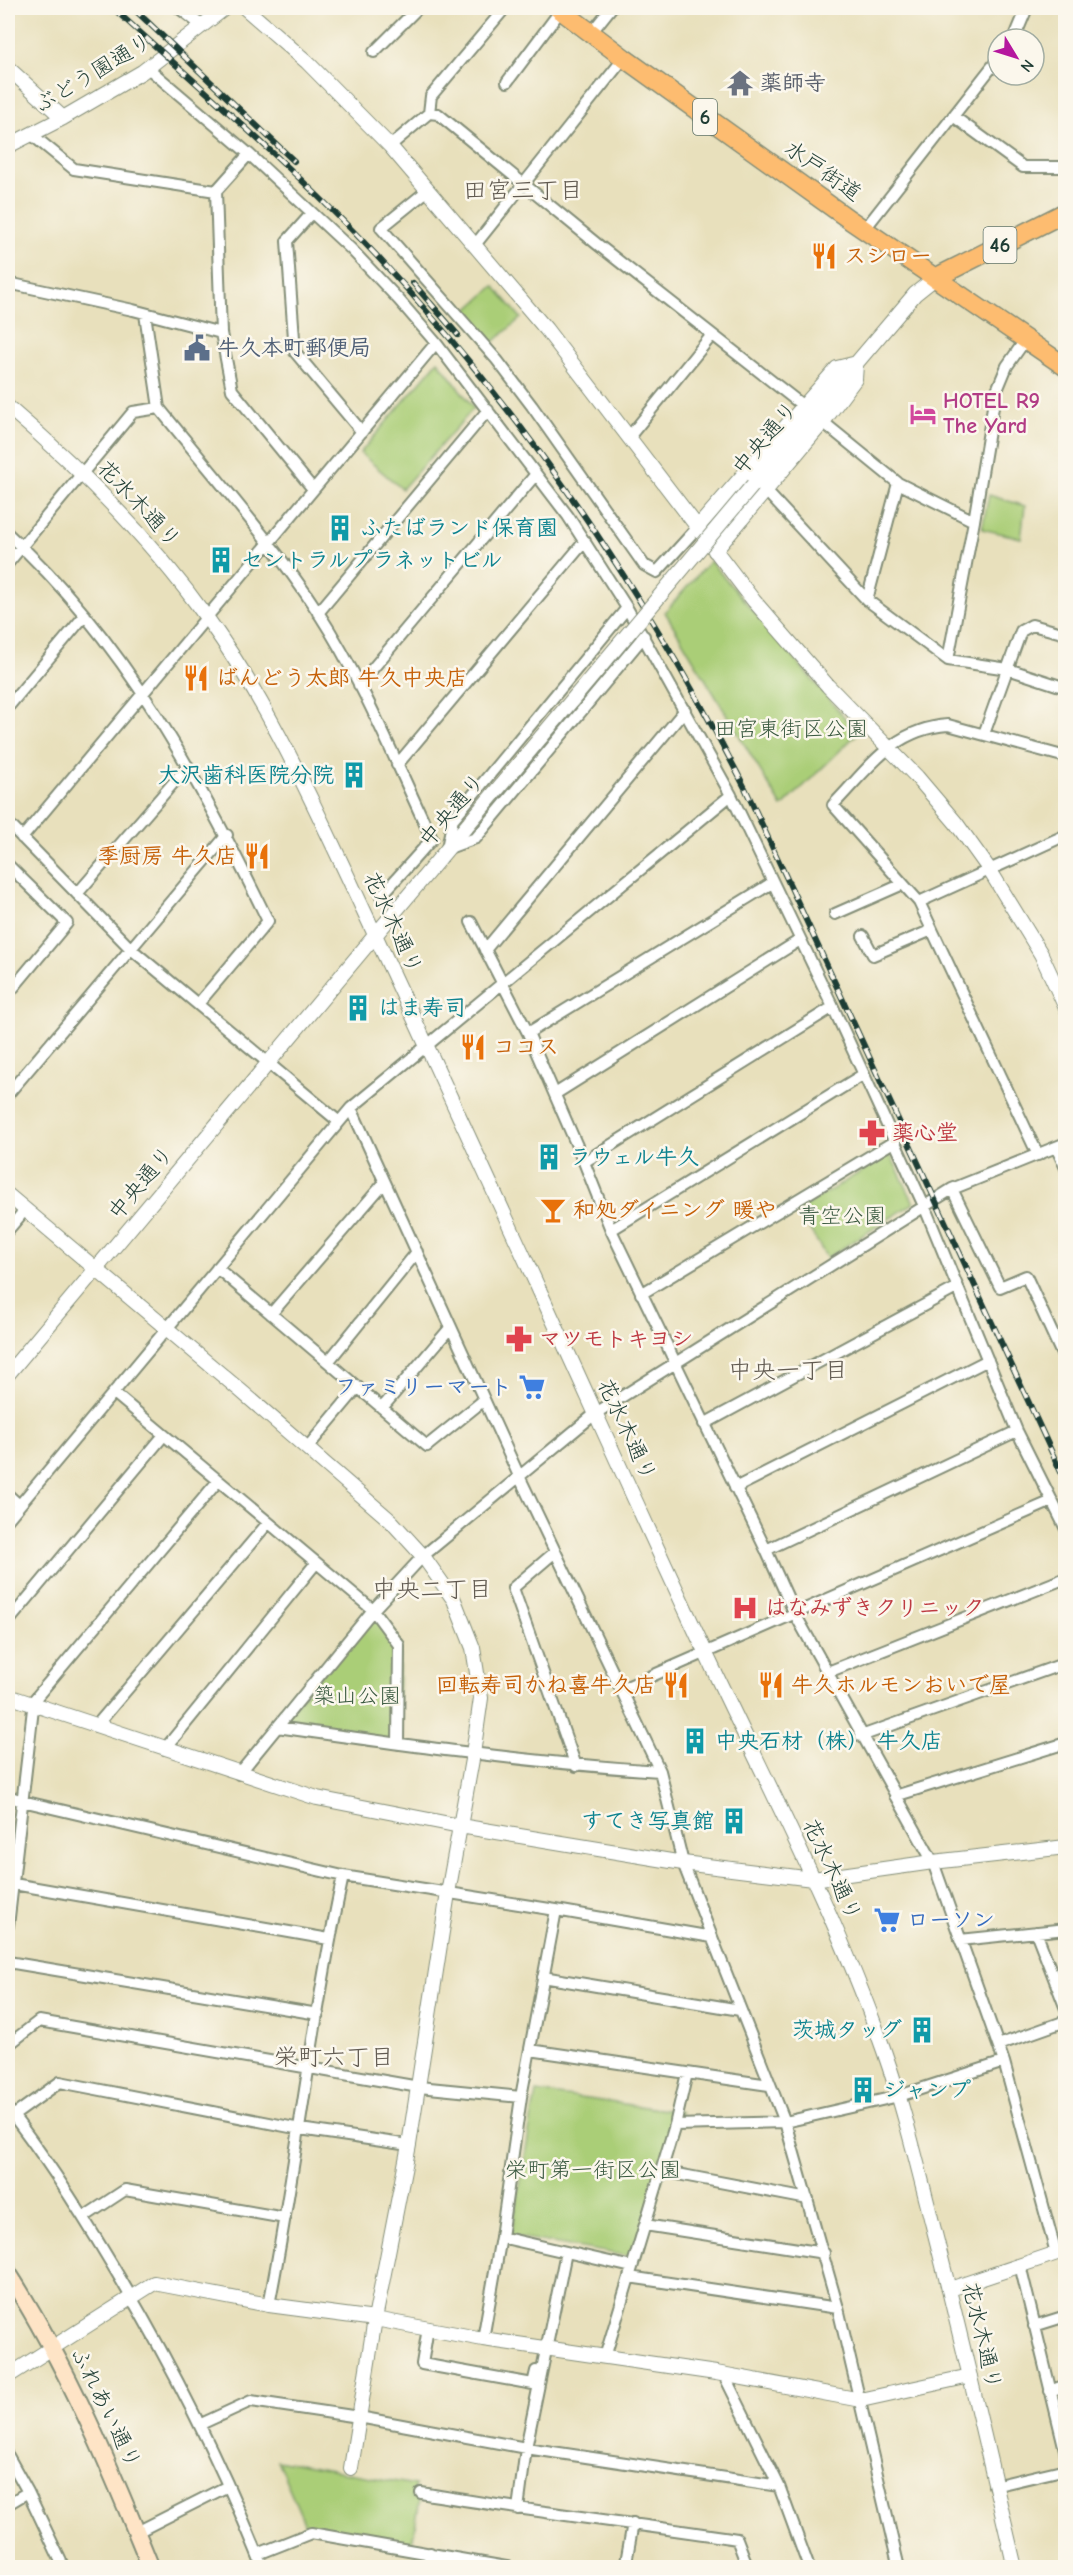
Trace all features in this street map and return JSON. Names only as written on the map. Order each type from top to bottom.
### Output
[{"type":"main road","name":"水戸街道","points":[[559,9],[864,230],[1065,367]]},
{"type":"main road","name":"46","points":[[935,278],[1065,212]]},
{"type":"main road","name":"ふれあい通り","points":[[8,2273],[51,2347],[87,2417],[151,2568]]},
{"type":"street","points":[[178,8],[201,26]]},
{"type":"street","name":"ぶどう園通り","points":[[8,146],[63,118],[148,68],[225,8]]},
{"type":"street","points":[[245,8],[331,85],[390,146],[546,329],[754,601],[828,686],[917,777],[956,822],[989,869],[1041,954],[1065,1008]]},
{"type":"street","points":[[374,52],[418,8]]},
{"type":"street","points":[[429,114],[431,96],[505,8]]},
{"type":"street","points":[[591,33],[611,8]]},
{"type":"street","points":[[1019,27],[1027,8]]},
{"type":"street","points":[[507,82],[559,9]]},
{"type":"street","points":[[476,245],[624,58]]},
{"type":"street","points":[[8,68],[63,118]]},
{"type":"street","points":[[148,68],[249,154],[391,291],[436,343],[488,410],[585,541],[644,636],[731,795],[895,1141],[1017,1431],[1065,1529]]},
{"type":"street","points":[[864,230],[986,74]]},
{"type":"street","points":[[390,146],[429,114],[438,114],[523,185],[802,405]]},
{"type":"street","points":[[953,116],[1023,167],[1065,167]]},
{"type":"street","points":[[31,134],[75,169],[216,191]]},
{"type":"street","points":[[249,154],[216,191],[221,333],[232,390],[314,489]]},
{"type":"street","points":[[428,190],[381,228],[504,369],[567,453],[644,565],[657,573],[802,405],[837,368],[857,363],[855,379],[824,422],[760,488],[715,551]]},
{"type":"street","points":[[312,213],[286,241],[295,352],[362,432]]},
{"type":"street","name":"中央通り","points":[[8,1374],[542,736],[760,488],[857,363],[915,294],[935,278]]},
{"type":"street","points":[[8,283],[221,333]]},
{"type":"street","points":[[145,314],[159,408],[269,544],[318,613],[359,685],[432,839],[381,896]]},
{"type":"street","points":[[629,437],[712,335]]},
{"type":"street","points":[[948,660],[995,395],[1008,366],[1026,339]]},
{"type":"street","points":[[22,838],[436,343]]},
{"type":"street","name":"花水木通り","points":[[8,407],[82,473],[168,566],[207,618],[250,683],[283,741],[427,1044],[705,1652],[813,1879],[863,1994],[899,2096],[950,2289],[994,2486],[1015,2568]]},
{"type":"street","points":[[8,562],[133,412],[159,408]]},
{"type":"street","points":[[318,613],[488,410]]},
{"type":"street","points":[[824,422],[898,483],[974,521]]},
{"type":"street","points":[[359,685],[536,474]]},
{"type":"street","points":[[867,600],[898,483]]},
{"type":"street","points":[[760,488],[867,600],[948,660],[1008,669],[1065,688]]},
{"type":"street","points":[[8,534],[85,615],[143,693],[227,835],[268,921],[198,1004]]},
{"type":"street","points":[[397,765],[585,541]]},
{"type":"street","points":[[447,849],[453,819],[627,608]]},
{"type":"street","points":[[8,707],[85,615]]},
{"type":"street","points":[[984,734],[1021,631],[1032,626],[1065,634]]},
{"type":"street","points":[[447,849],[476,838],[644,636]]},
{"type":"street","points":[[485,950],[685,711]]},
{"type":"street","points":[[1038,1155],[919,902],[833,805],[888,748],[904,736],[928,727],[948,725],[1065,757]]},
{"type":"street","points":[[77,894],[188,766]]},
{"type":"street","points":[[8,1519],[18,1504],[114,1393],[338,1121],[427,1044],[731,795]]},
{"type":"street","points":[[8,823],[130,948],[338,1121]]},
{"type":"street","points":[[8,1094],[227,835]]},
{"type":"street","points":[[919,902],[1065,835]]},
{"type":"street","points":[[8,865],[67,923],[8,994]]},
{"type":"street","points":[[528,1033],[772,883]]},
{"type":"street","points":[[835,914],[903,884]]},
{"type":"street","points":[[471,922],[528,1033],[611,1230],[795,1614],[933,1862],[1004,2062],[1061,2252],[950,2289]]},
{"type":"street","points":[[863,936],[873,955],[932,930]]},
{"type":"street","points":[[555,1094],[800,940]]},
{"type":"street","points":[[584,1162],[833,1007]]},
{"type":"street","points":[[611,1230],[864,1074]]},
{"type":"street","points":[[351,1108],[450,1328],[660,1771],[683,1863],[785,2122],[824,2253],[861,2400],[899,2568]]},
{"type":"street","points":[[641,1294],[895,1141]]},
{"type":"street","points":[[239,1774],[373,1610],[423,1556],[596,1413],[952,1189],[1061,1145],[1065,1168]]},
{"type":"street","points":[[271,1314],[384,1183]]},
{"type":"street","points":[[952,1189],[1000,1287],[1026,1276],[1065,1363]]},
{"type":"street","points":[[8,1195],[391,1521],[423,1556],[454,1600],[473,1648],[481,1698],[473,1754],[448,1893],[410,2145],[375,2319],[351,2468]]},
{"type":"street","points":[[8,1230],[25,1210]]},
{"type":"street","points":[[328,1362],[417,1252]]},
{"type":"street","points":[[217,1268],[427,1446],[484,1400]]},
{"type":"street","points":[[704,1424],[958,1287]]},
{"type":"street","points":[[382,1408],[450,1328]]},
{"type":"street","points":[[735,1488],[988,1360]]},
{"type":"street","points":[[307,1448],[358,1387]]},
{"type":"street","points":[[114,1393],[373,1610],[399,1645],[398,1744]]},
{"type":"street","points":[[766,1550],[1017,1431]]},
{"type":"street","points":[[8,1622],[164,1435]]},
{"type":"street","points":[[8,1926],[10,1884],[34,1700],[218,1481]]},
{"type":"street","points":[[8,1495],[18,1504]]},
{"type":"street","points":[[622,1689],[1052,1501]]},
{"type":"street","points":[[96,1726],[268,1523]]},
{"type":"street","points":[[555,1552],[513,1588],[576,1766]]},
{"type":"street","points":[[165,1749],[316,1563]]},
{"type":"street","points":[[828,1672],[1065,1578]]},
{"type":"street","points":[[861,1736],[1065,1663]]},
{"type":"street","points":[[8,1696],[317,1798],[460,1826],[683,1863],[813,1879],[1065,1847]]},
{"type":"street","points":[[277,1727],[576,1766],[660,1771]]},
{"type":"street","points":[[895,1796],[1065,1743]]},
{"type":"street","points":[[8,1796],[343,1876],[712,1937]]},
{"type":"street","points":[[269,2306],[330,1939],[343,1876]]},
{"type":"street","points":[[10,1884],[330,1939]]},
{"type":"street","points":[[483,2339],[501,2237],[521,2097],[556,1910]]},
{"type":"street","points":[[960,1940],[1065,1929]]},
{"type":"street","points":[[1036,1932],[1065,2009]]},
{"type":"street","points":[[8,1962],[318,2014]]},
{"type":"street","points":[[543,1977],[740,2010]]},
{"type":"street","points":[[8,2045],[39,2021],[419,2087],[521,2097]]},
{"type":"street","points":[[998,2045],[1065,2021]]},
{"type":"street","points":[[530,2050],[769,2085]]},
{"type":"street","points":[[675,2125],[785,2122],[899,2096],[1004,2062]]},
{"type":"street","points":[[605,2357],[662,2171],[687,2073]]},
{"type":"street","points":[[263,2568],[201,2424],[131,2296],[84,2217],[10,2113],[60,2082],[300,2128],[410,2145]]},
{"type":"street","points":[[662,2171],[808,2199]]},
{"type":"street","points":[[84,2217],[125,2190],[285,2218]]},
{"type":"street","points":[[645,2224],[824,2253]]},
{"type":"street","points":[[501,2237],[566,2252],[631,2272],[838,2308]]},
{"type":"street","points":[[518,2509],[526,2448],[566,2252]]},
{"type":"street","points":[[1020,2265],[1065,2454]]},
{"type":"street","points":[[8,2376],[154,2283],[269,2306],[375,2319],[483,2339],[724,2375],[861,2400],[970,2376]]},
{"type":"street","points":[[1035,2326],[1065,2316]]},
{"type":"street","points":[[428,2328],[422,2364],[533,2384],[545,2348]]},
{"type":"street","points":[[724,2375],[779,2486],[809,2568]]},
{"type":"street","points":[[1050,2391],[1065,2385]]},
{"type":"street","points":[[201,2424],[251,2401],[359,2417],[526,2448],[779,2486]]},
{"type":"street","points":[[8,2456],[64,2568]]},
{"type":"street","points":[[994,2486],[1065,2469]]},
{"type":"street","points":[[136,2532],[228,2486]]},
{"type":"street","points":[[8,2504],[28,2492]]},
{"type":"street","points":[[421,2493],[518,2509],[737,2539],[748,2568]]},
{"type":"street","points":[[625,2568],[633,2523]]},
{"type":"street","points":[[258,2554],[311,2533],[512,2568]]},
{"type":"street","points":[[428,2568],[430,2553]]},
{"type":"green space","points":[[494,286],[521,318],[490,345],[463,314]]},
{"type":"green space","points":[[438,361],[474,408],[402,489],[360,453]]},
{"type":"green space","points":[[989,495],[1025,506],[1021,538],[982,529]]},
{"type":"green space","name":"田宮東街区公園","points":[[710,561],[858,733],[782,807],[665,612]]},
{"type":"green space","name":"青空公園","points":[[890,1154],[914,1203],[827,1258],[798,1210]]},
{"type":"green space","name":"築山公園","points":[[373,1610],[399,1645],[398,1744],[277,1727]]},
{"type":"green space","name":"栄町第一街区公園","points":[[536,2092],[681,2112],[640,2258],[511,2236]]},
{"type":"green space","points":[[277,2460],[415,2485],[412,2498],[420,2500],[412,2543],[314,2527],[307,2529]]},
{"type":"railway","points":[[113,8],[247,129],[345,222],[431,316],[532,442],[624,576],[667,645],[745,788],[1066,1483]]},
{"type":"railway","points":[[133,8],[294,161]]},
{"type":"railway","points":[[413,283],[458,335]]},
{"type":"place","name":"薬師寺","points":[[740,83]]},
{"type":"place","name":"スシロー","points":[[824,256]]},
{"type":"place","name":"牛久本町郵便局","points":[[197,348]]},
{"type":"place","name":"HOTEL R9 The Yard","points":[[923,414]]},
{"type":"place","name":"ふたばランド保育園","points":[[340,528]]},
{"type":"place","name":"セントラルプラネットビル","points":[[221,560]]},
{"type":"place","name":"ばんどう太郎 牛久中央店","points":[[196,678]]},
{"type":"place","name":"大沢歯科医院分院","points":[[354,775]]},
{"type":"place","name":"季厨房 牛久店","points":[[257,856]]},
{"type":"place","name":"はま寿司","points":[[358,1008]]},
{"type":"place","name":"ココス","points":[[473,1047]]},
{"type":"place","name":"薬心堂","points":[[872,1133]]},
{"type":"place","name":"ラウェル牛久","points":[[549,1157]]},
{"type":"place","name":"和処ダイニング 暖や","points":[[553,1210]]},
{"type":"place","name":"マツモトキヨシ","points":[[519,1339]]},
{"type":"place","name":"ファミリーマート","points":[[532,1387]]},
{"type":"place","name":"はなみずきクリニック","points":[[745,1608]]},
{"type":"place","name":"回転寿司かね喜牛久店","points":[[676,1685]]},
{"type":"place","name":"牛久ホルモンおいで屋","points":[[771,1685]]},
{"type":"place","name":"中央石材（株） 牛久店","points":[[695,1741]]},
{"type":"place","name":"すてき写真館","points":[[734,1821]]},
{"type":"place","name":"ローソン","points":[[887,1920]]},
{"type":"place","name":"茨城タッグ","points":[[922,2030]]},
{"type":"place","name":"ジャンプ","points":[[863,2090]]},
{"type":"district","name":"田宮三丁目","points":[[523,190]]},
{"type":"district","name":"中央一丁目","points":[[788,1370]]},
{"type":"district","name":"中央二丁目","points":[[432,1589]]},
{"type":"district","name":"栄町六丁目","points":[[334,2057]]}]
